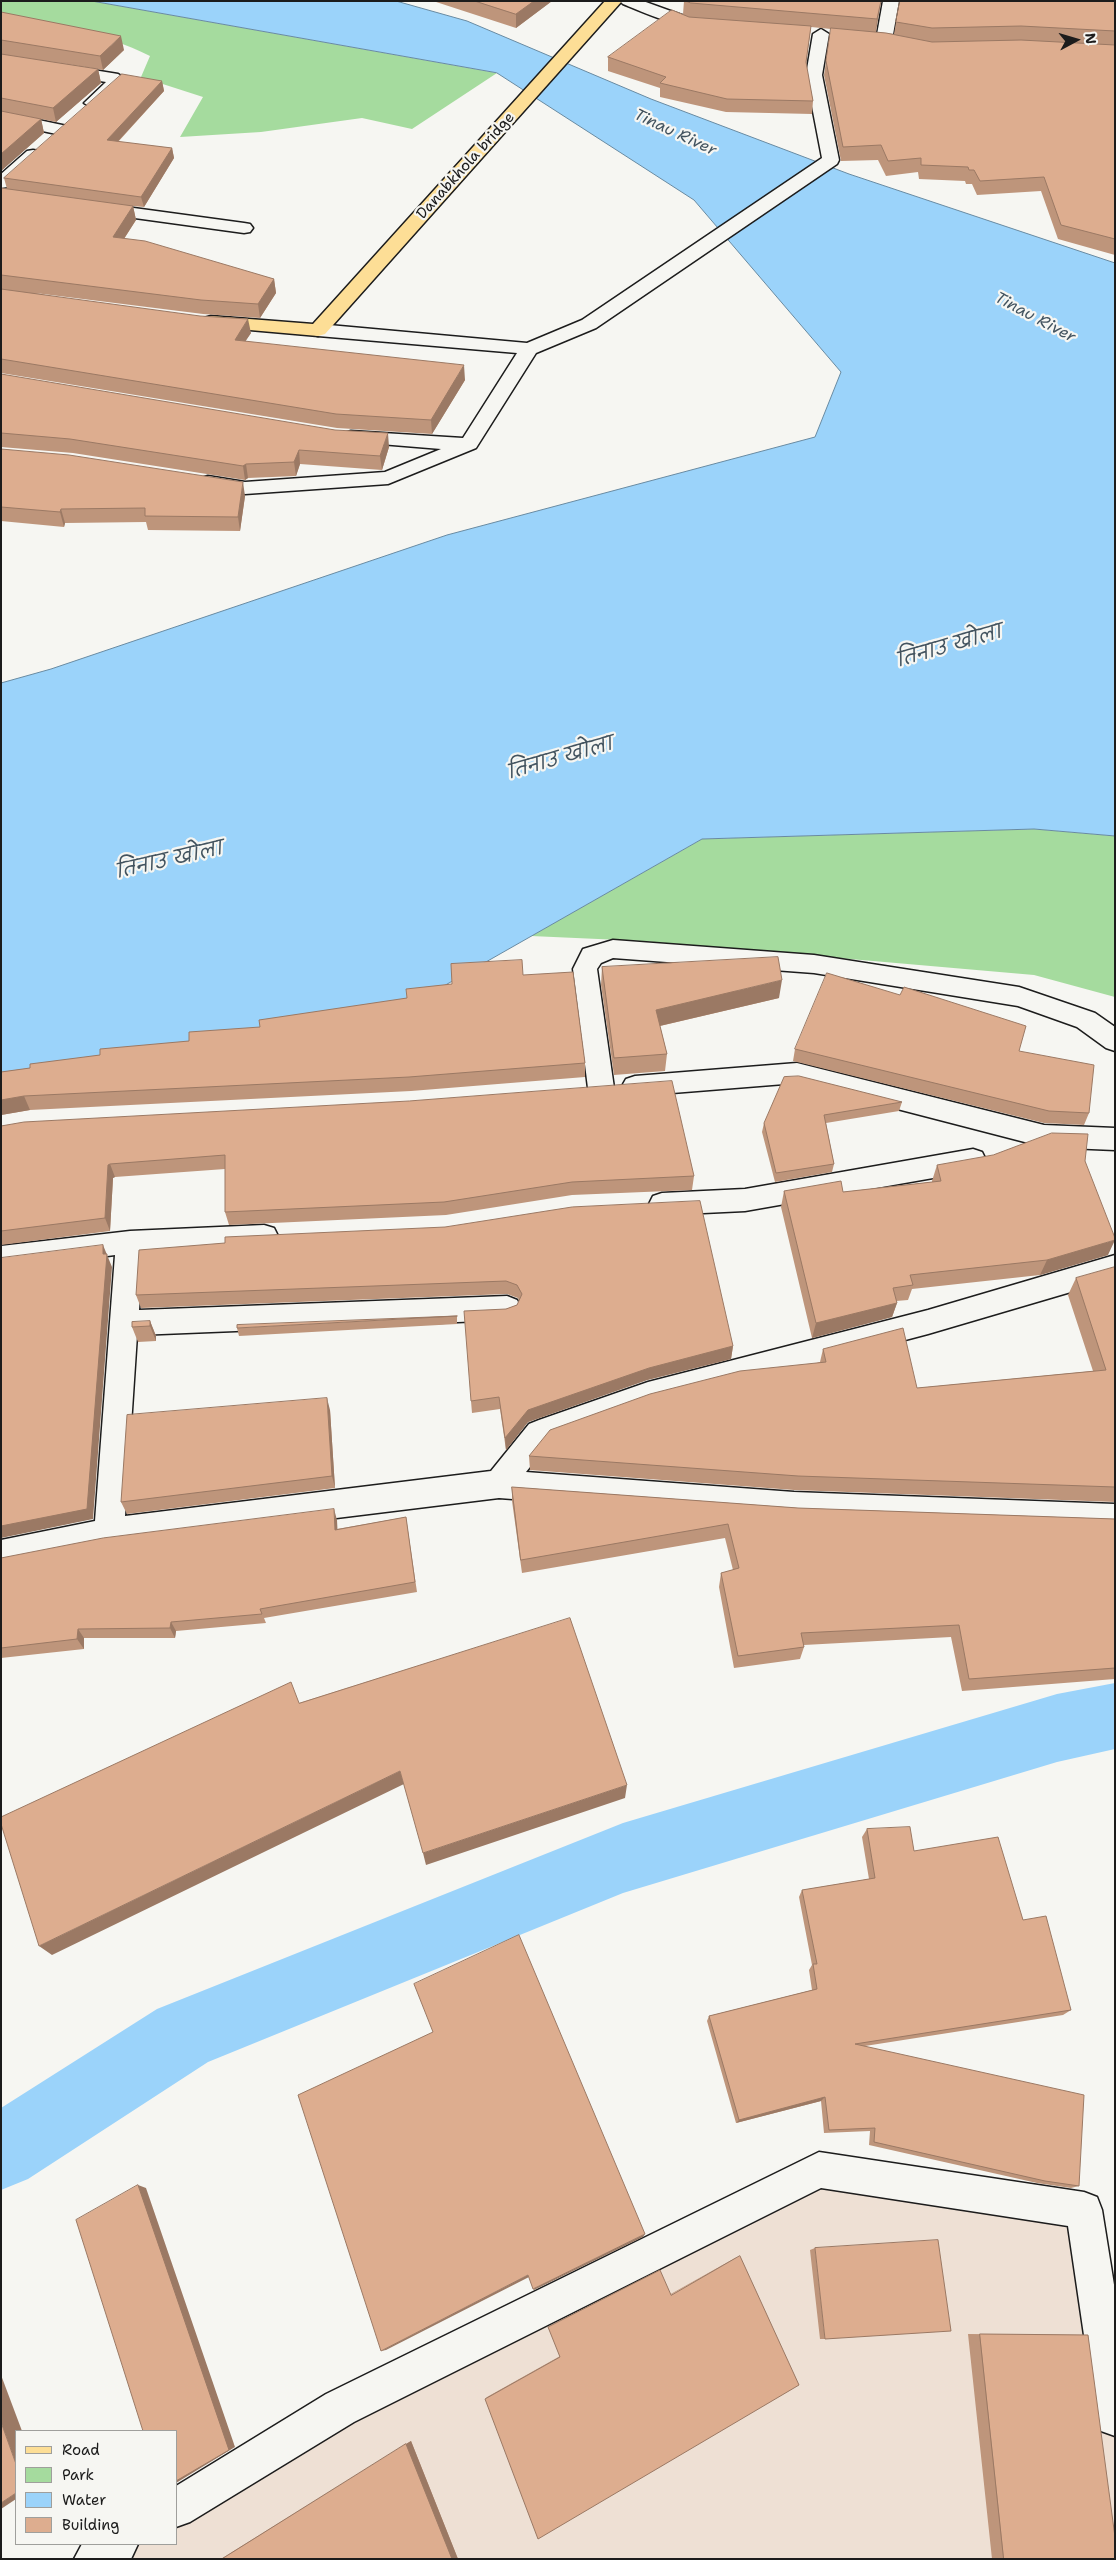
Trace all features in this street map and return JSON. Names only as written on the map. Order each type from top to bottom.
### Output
[{"type":"main road","name":"Danabkhola bridge","points":[[318,330],[614,1]]},
{"type":"main road","points":[[193,320],[318,330]]},
{"type":"street","points":[[628,1],[688,23],[716,26]]},
{"type":"street","points":[[884,40],[891,1]]},
{"type":"street","points":[[802,33],[839,36]]},
{"type":"street","points":[[318,330],[528,349],[589,324],[680,260],[831,160],[814,75],[821,34]]},
{"type":"street","points":[[866,38],[903,43]]},
{"type":"street","points":[[1,60],[118,79],[61,130],[4,191]]},
{"type":"street","points":[[1,117],[61,130]]},
{"type":"street","points":[[79,205],[244,228]]},
{"type":"street","points":[[188,479],[246,488],[388,478],[469,444],[528,349]]},
{"type":"street","points":[[337,436],[469,444]]},
{"type":"street","points":[[601,1088],[585,969],[592,956],[613,949],[814,964],[1019,996],[1086,1020],[1115,1041]]},
{"type":"street","points":[[573,1090],[797,1073],[1044,1136],[1115,1138]]},
{"type":"street","points":[[639,1205],[745,1200],[1000,1153],[1044,1136]]},
{"type":"street","points":[[1,1258],[130,1242],[288,1235]]},
{"type":"street","points":[[109,1532],[130,1242]]},
{"type":"street","points":[[499,1484],[539,1433],[648,1395],[928,1322],[1115,1267]]},
{"type":"street","points":[[124,1323],[507,1308]]},
{"type":"street","points":[[1,1554],[109,1532],[499,1484],[794,1506],[1115,1518]]},
{"type":"street","points":[[178,2507],[340,2408],[819,2170],[1084,2210],[1115,2417]]},
{"type":"street","points":[[94,2559],[116,2545]]},
{"type":"shaded area","points":[[819,2170],[1084,2210],[1115,2417],[1115,2559],[94,2559],[116,2545],[178,2545],[178,2507]]},
{"type":"green space","points":[[1,1],[92,1],[497,73],[412,129],[362,118],[261,132],[180,137],[203,97],[141,77],[150,56],[96,35],[1,17]]},
{"type":"green space","points":[[1034,829],[1115,836],[1115,997],[1034,975],[643,941],[531,936],[702,839]]},
{"type":"water","points":[[92,1],[396,1],[467,21],[651,99],[849,174],[1115,263],[1115,836],[1034,829],[702,839],[398,1012],[1,1113],[1,683],[51,669],[447,535],[815,437],[841,372],[694,200],[497,73]]},
{"type":"building","points":[[475,1],[534,1],[516,14]]},
{"type":"building","points":[[686,1],[881,1],[877,19],[691,3]]},
{"type":"building","points":[[900,1],[1115,1],[1115,31],[1021,26],[932,28],[896,22]]},
{"type":"building","points":[[672,10],[689,17],[811,26],[806,62],[813,101],[727,99],[660,83],[666,77],[608,57]]},
{"type":"building","points":[[1,12],[121,36],[100,56],[1,40]]},
{"type":"building","points":[[831,28],[886,33],[932,42],[1021,40],[1115,45],[1115,239],[1061,225],[1044,177],[980,181],[974,170],[969,170],[968,167],[921,165],[921,158],[888,161],[881,145],[843,147],[826,61]]},
{"type":"building","points":[[1,54],[98,69],[53,108],[1,98]]},
{"type":"building","points":[[122,74],[162,81],[107,140],[172,148],[141,197],[4,178]]},
{"type":"building","points":[[1,111],[41,119],[1,154]]},
{"type":"building","points":[[1,188],[133,206],[113,237],[145,241],[274,279],[258,304],[201,300],[1,275]]},
{"type":"building","points":[[1,289],[200,316],[248,319],[235,340],[464,365],[431,420],[336,414],[1,359]]},
{"type":"building","points":[[1,374],[335,430],[388,433],[380,456],[299,450],[294,462],[246,464],[243,466],[70,439],[1,433]]},
{"type":"building","points":[[1,449],[69,455],[243,482],[238,517],[145,516],[145,508],[61,509],[60,512],[1,507]]},
{"type":"building","points":[[778,957],[782,980],[656,1010],[667,1054],[614,1058],[602,967]]},
{"type":"building","points":[[522,960],[523,975],[573,972],[585,1063],[409,1077],[24,1096],[1,1100],[1,1072],[30,1068],[30,1064],[100,1055],[100,1049],[189,1041],[189,1032],[260,1027],[259,1020],[407,998],[406,989],[452,984],[451,964]]},
{"type":"building","points":[[827,973],[900,995],[904,987],[1026,1026],[1019,1051],[1094,1065],[1089,1113],[1049,1111],[795,1049]]},
{"type":"building","points":[[799,1076],[902,1102],[824,1115],[834,1164],[776,1173],[764,1123],[784,1077]]},
{"type":"building","points":[[672,1081],[694,1176],[572,1182],[444,1202],[225,1212],[225,1155],[110,1164],[108,1165],[105,1218],[1,1231],[1,1126],[24,1122],[409,1101]]},
{"type":"building","points":[[1052,1133],[1088,1134],[1085,1161],[1115,1240],[1047,1260],[910,1275],[913,1285],[893,1288],[897,1303],[816,1323],[784,1191],[841,1181],[843,1192],[941,1181],[937,1165],[993,1155]]},
{"type":"building","points":[[700,1201],[733,1346],[649,1368],[528,1410],[505,1438],[499,1397],[471,1401],[464,1311],[506,1309],[517,1305],[522,1294],[517,1285],[506,1281],[136,1295],[139,1250],[225,1243],[225,1237],[445,1227],[572,1207]]},
{"type":"building","points":[[103,1245],[103,1254],[107,1254],[87,1509],[1,1526],[1,1258]]},
{"type":"building","points":[[1115,1267],[1115,1487],[798,1476],[529,1456],[550,1430],[650,1394],[740,1371],[826,1362],[823,1349],[903,1328],[917,1388],[1106,1370],[1076,1278]]},
{"type":"building","points":[[457,1316],[237,1328],[237,1325]]},
{"type":"building","points":[[150,1321],[150,1326],[132,1327],[132,1322]]},
{"type":"building","points":[[327,1398],[332,1476],[121,1502],[127,1415]]},
{"type":"building","points":[[512,1487],[798,1508],[1115,1519],[1115,1668],[969,1679],[959,1625],[801,1633],[804,1647],[738,1656],[721,1573],[739,1568],[728,1524],[521,1560]]},
{"type":"building","points":[[334,1509],[335,1530],[406,1517],[415,1582],[260,1609],[262,1614],[171,1622],[170,1628],[78,1629],[77,1639],[1,1648],[1,1558],[103,1538]]},
{"type":"building","points":[[570,1618],[627,1785],[423,1853],[400,1771],[39,1946],[1,1824],[1,1817],[291,1682],[299,1703]]},
{"type":"building","points":[[910,1827],[914,1851],[998,1837],[1023,1920],[1046,1916],[1071,2010],[855,2044],[1084,2095],[1079,2186],[1045,2181],[874,2142],[875,2128],[829,2130],[825,2097],[739,2120],[709,2016],[817,1989],[813,1964],[817,1964],[802,1890],[875,1878],[867,1829]]},
{"type":"building","points":[[519,1935],[645,2234],[533,2289],[528,2275],[381,2351],[298,2095],[433,2032],[414,1984]]},
{"type":"building","points":[[138,2185],[229,2450],[178,2480],[178,2430],[143,2430],[76,2220]]},
{"type":"building","points":[[938,2240],[951,2331],[825,2339],[815,2248]]},
{"type":"building","points":[[740,2256],[799,2385],[538,2539],[485,2399],[560,2357],[548,2327],[660,2270],[671,2295]]},
{"type":"building","points":[[980,2334],[1088,2335],[1115,2537],[1115,2559],[1004,2559]]},
{"type":"building","points":[[1,2422],[15,2461],[15,2494],[1,2503]]},
{"type":"building","points":[[406,2444],[452,2559],[222,2559]]},
{"type":"waterway","points":[[1,2152],[183,2035],[623,1858],[1057,1728],[1115,1716]]},
{"type":"water label","name":"Tinau River","points":[[675,133]]},
{"type":"water label","name":"Tinau River","points":[[1035,318]]},
{"type":"water label","name":"तिनाउ खोला","points":[[949,647]]},
{"type":"water label","name":"तिनाउ खोला","points":[[560,759]]},
{"type":"water label","name":"तिनाउ खोला","points":[[169,861]]}]
